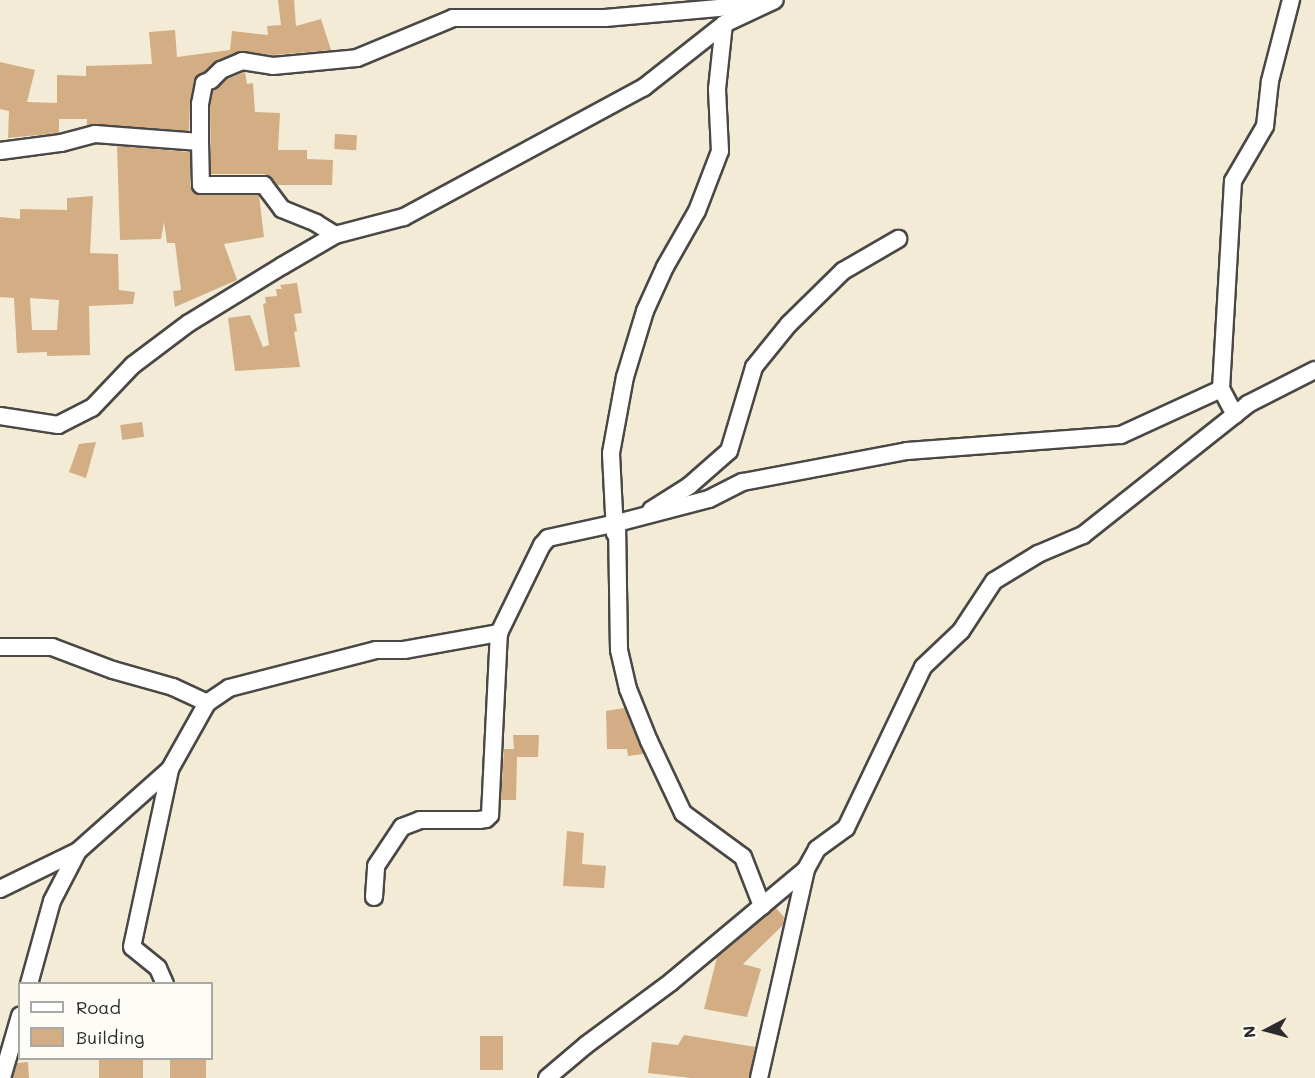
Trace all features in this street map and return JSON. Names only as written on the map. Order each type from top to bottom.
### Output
[{"type":"street","points":[[1235,415],[1221,389],[1233,181],[1265,126],[1270,81],[1291,0]]},
{"type":"street","points":[[0,416],[58,425],[92,408],[133,366],[189,323],[335,235],[404,217],[644,88],[724,24],[770,2]]},
{"type":"street","points":[[335,235],[316,223],[282,209],[264,185],[201,185],[200,104],[204,83],[211,80],[221,70],[242,62],[273,66],[357,58],[453,18],[606,18],[770,2]]},
{"type":"street","points":[[724,24],[717,89],[720,151],[697,211],[665,267],[645,311],[625,377],[611,453],[615,533],[689,486],[729,451],[754,367],[789,324],[843,271],[898,239]]},
{"type":"street","points":[[0,151],[61,143],[95,134],[200,142]]},
{"type":"street","points":[[759,1078],[806,869],[817,849],[846,828],[923,667],[961,631],[994,581],[1038,554],[1083,535],[1248,404],[1315,370]]},
{"type":"street","points":[[374,897],[376,866],[402,827],[420,820],[479,820],[486,819],[490,815],[499,633],[542,545],[548,538],[617,524],[709,499],[743,482],[907,451],[1121,435],[1221,389]]},
{"type":"street","points":[[617,524],[619,650],[628,689],[649,741],[683,813],[743,857],[762,906]]},
{"type":"street","points":[[164,982],[158,968],[132,947],[170,770],[207,703],[229,688],[376,650],[404,650],[499,633]]},
{"type":"street","points":[[0,647],[52,647],[113,670],[172,687],[207,703]]},
{"type":"street","points":[[0,889],[78,851],[170,770]]},
{"type":"street","points":[[30,982],[52,901],[78,851]]},
{"type":"street","points":[[547,1078],[566,1070],[806,869]]},
{"type":"street","points":[[2,1078],[18,1023]]},
{"type":"building","points":[[278,0],[294,0],[296,26],[321,19],[331,50],[273,55],[243,51],[216,61],[194,81],[189,131],[87,125],[87,119],[59,119],[59,133],[8,138],[9,111],[0,109],[0,62],[35,70],[27,102],[57,103],[57,75],[86,76],[86,66],[152,64],[149,32],[175,30],[177,57],[230,50],[232,31],[268,35],[267,26],[281,25]]},
{"type":"building","points":[[245,72],[247,84],[253,83],[255,112],[280,113],[278,150],[307,150],[307,159],[333,160],[332,185],[277,185],[264,174],[211,174],[210,105],[213,90],[227,79]]},
{"type":"building","points":[[335,134],[357,135],[356,150],[334,149]]},
{"type":"building","points":[[117,146],[190,152],[190,185],[196,194],[259,195],[264,237],[224,244],[237,280],[175,307],[173,291],[181,290],[175,243],[167,243],[164,222],[161,239],[120,240]]},
{"type":"building","points":[[93,196],[90,253],[118,254],[119,290],[135,292],[133,304],[89,306],[90,355],[47,356],[47,352],[17,353],[14,298],[0,297],[0,217],[20,219],[20,209],[67,210],[67,198]],"holes":[[[30,298],[59,300],[57,330],[32,330]]]},
{"type":"building","points":[[297,283],[302,313],[294,314],[297,331],[294,332],[300,367],[235,371],[228,318],[250,315],[263,347],[269,345],[263,304],[266,303],[265,297],[277,296],[276,289],[282,289],[280,285]]},
{"type":"building","points":[[142,422],[144,437],[122,440],[120,425]]},
{"type":"building","points":[[96,442],[86,478],[69,472],[79,444]]},
{"type":"building","points":[[625,708],[643,754],[628,756],[627,749],[607,749],[606,711]]},
{"type":"building","points":[[513,735],[539,735],[538,757],[517,757],[516,800],[501,800],[504,749],[514,749]]},
{"type":"building","points":[[567,831],[584,833],[582,864],[606,866],[604,888],[563,886]]},
{"type":"building","points":[[776,908],[784,917],[783,925],[743,964],[761,969],[747,1017],[704,1009],[717,957]]},
{"type":"building","points":[[684,1035],[755,1047],[749,1078],[691,1078],[648,1073],[652,1042],[678,1045]]},
{"type":"building","points":[[480,1036],[503,1036],[503,1070],[480,1070]]},
{"type":"building","points":[[99,1060],[143,1060],[143,1078],[99,1078]]},
{"type":"building","points":[[170,1060],[206,1060],[206,1078],[170,1078]]},
{"type":"building","points":[[28,1062],[29,1078],[13,1078],[17,1063]]}]
